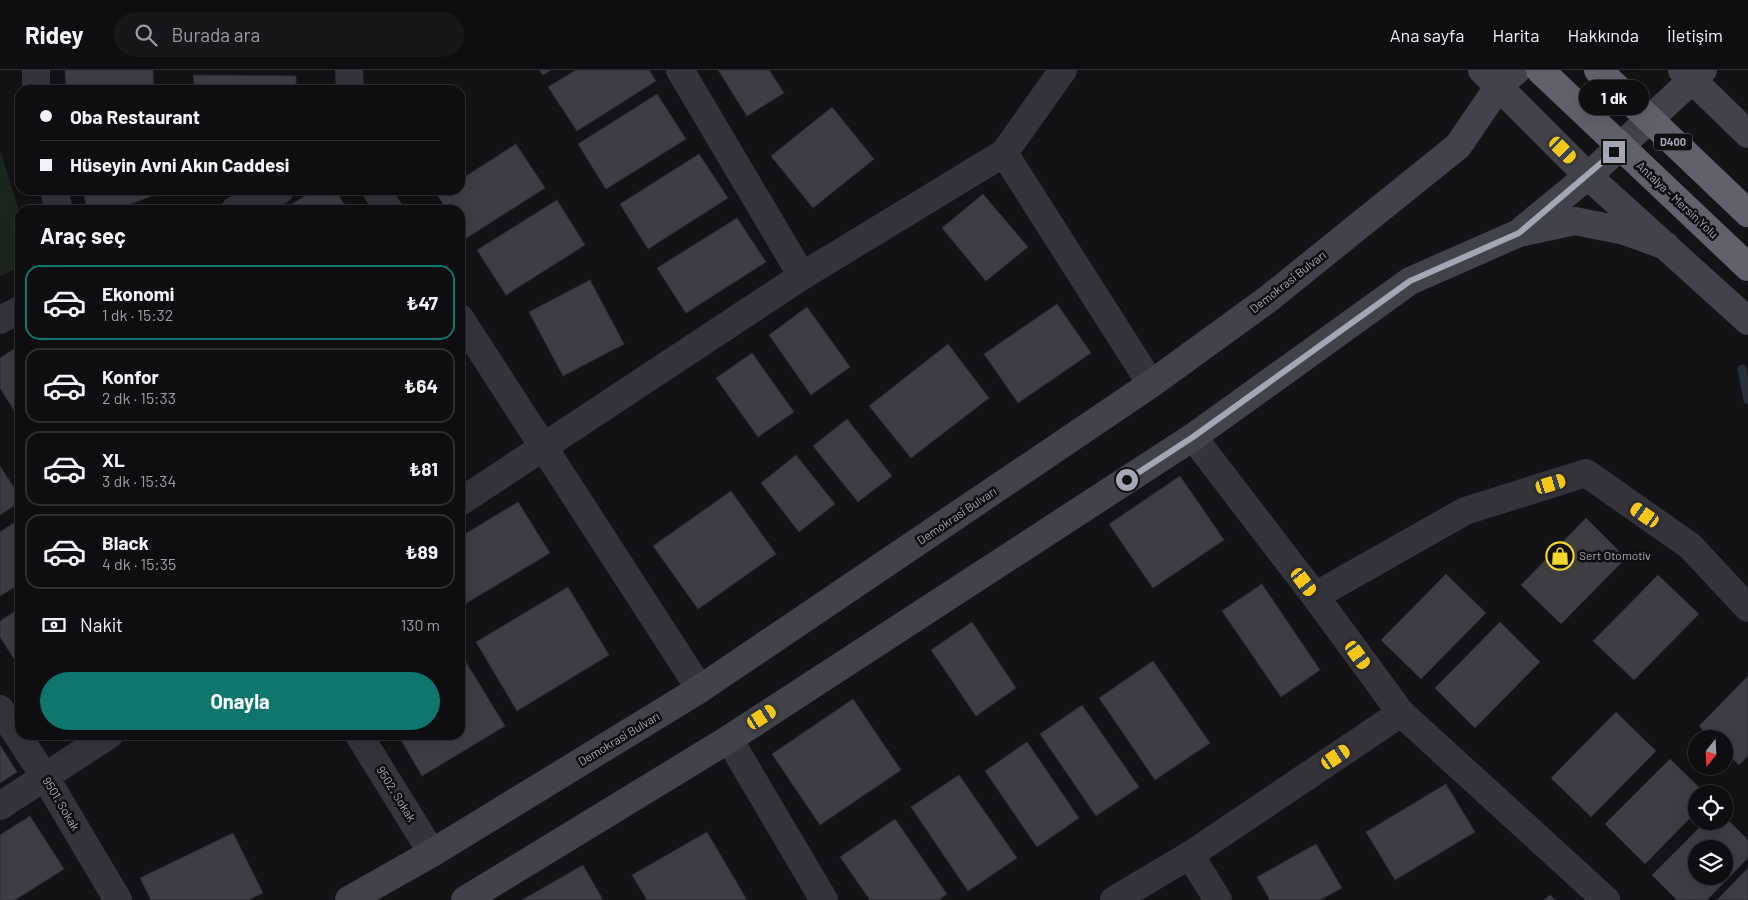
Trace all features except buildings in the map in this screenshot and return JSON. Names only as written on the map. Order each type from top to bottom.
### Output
[{"type":"highway","name":"Antalya - Mersin Yolu","points":[[1540,70],[1748,267]]},
{"type":"highway","name":"D400","points":[[1598,70],[1748,213]]},
{"type":"main road","points":[[1519,233],[1588,176],[1692,74],[1748,134]]},
{"type":"main road","points":[[1499,75],[1588,176],[1748,321]]},
{"type":"main road","name":"Demokrasi Bulvarı","points":[[349,900],[432,853],[700,689],[1151,384],[1268,299],[1458,146],[1499,75]]},
{"type":"main road","points":[[465,900],[729,739],[1193,437],[1410,281],[1519,233],[1575,220],[1625,231],[1666,246]]},
{"type":"street","points":[[36,70],[36,85]]},
{"type":"street","points":[[349,70],[350,85]]},
{"type":"street","points":[[680,70],[802,276]]},
{"type":"street","points":[[465,499],[802,276],[1004,153],[1064,70]]},
{"type":"street","points":[[1004,153],[1151,384]]},
{"type":"street","points":[[246,205],[269,195]]},
{"type":"street","points":[[0,320],[15,312]]},
{"type":"street","points":[[465,326],[700,689]]},
{"type":"street","points":[[1193,437],[1315,596],[1401,713],[1606,900]]},
{"type":"street","points":[[1315,596],[1464,511],[1586,473],[1690,546],[1748,608]]},
{"type":"street","name":"9501. Sokak","points":[[0,709],[15,732]]},
{"type":"street","points":[[1114,900],[1190,855],[1401,713]]},
{"type":"street","points":[[729,739],[824,900]]},
{"type":"street","name":"9501. Sokak","points":[[21,740],[45,777],[118,900]]},
{"type":"street","points":[[0,806],[101,740]]},
{"type":"street","name":"9502. Sokak","points":[[362,740],[432,853]]},
{"type":"street","points":[[1190,855],[1218,900]]},
{"type":"shaded area","points":[[0,149],[17,205],[15,205],[15,269],[0,276]]},
{"type":"waterway","points":[[1742,369],[1748,400]]},
{"type":"place","name":"Sert Otomotiv","points":[[1560,556]]},
{"type":"route","points":[[1127,480],[1193,437],[1410,281],[1519,233],[1614,152]]}]
